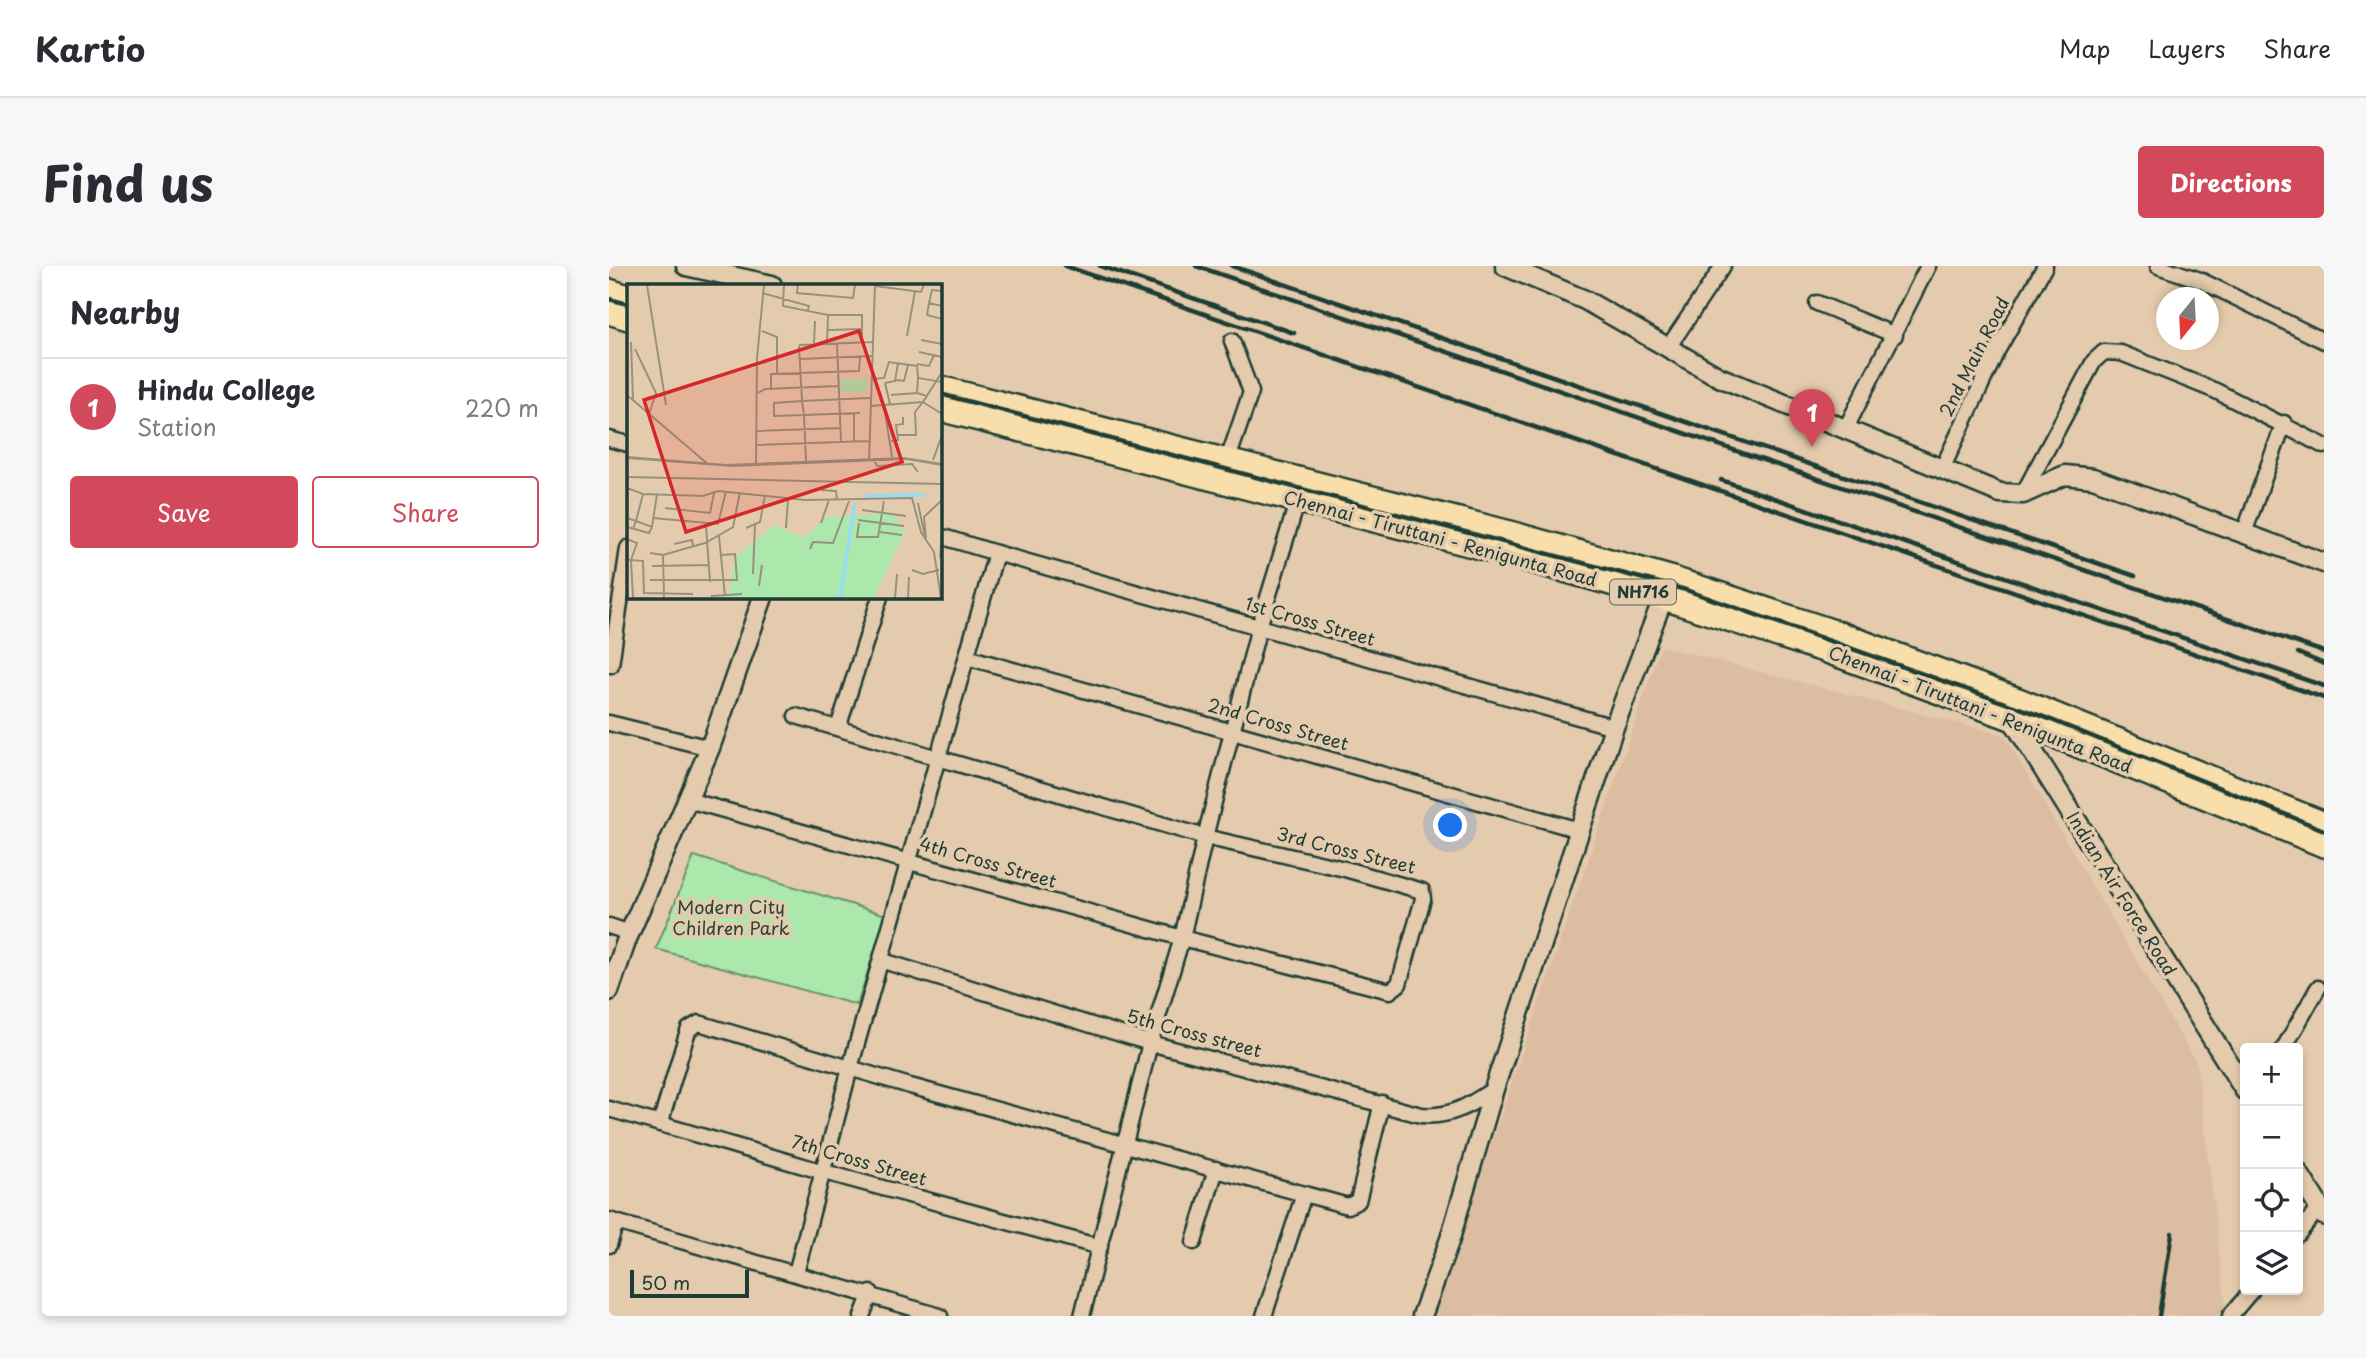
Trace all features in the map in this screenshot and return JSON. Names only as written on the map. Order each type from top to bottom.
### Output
[{"type":"highway","points":[[609,291],[627,297]]},
{"type":"highway","points":[[609,312],[627,318]]},
{"type":"highway","name":"Chennai - Tiruttani - Renigunta Road","points":[[941,388],[1227,462],[1300,492]]},
{"type":"highway","name":"Chennai - Tiruttani - Renigunta Road","points":[[941,409],[1300,492],[1510,533],[1667,588],[1830,652],[2011,718],[2324,845]]},
{"type":"highway","name":"Chennai - Tiruttani - Renigunta Road","points":[[1667,588],[1837,633],[2003,694],[2324,824]]},
{"type":"main road","name":"Indian Air Force Road","points":[[2003,694],[2011,718],[2240,1082]]},
{"type":"main road","points":[[2303,1182],[2322,1212]]},
{"type":"street","points":[[686,266],[767,284]]},
{"type":"street","points":[[1667,349],[1723,266]]},
{"type":"street","points":[[1846,428],[1928,266]]},
{"type":"street","name":"2nd Main Road","points":[[1943,467],[1997,351],[2045,266]]},
{"type":"street","points":[[1510,267],[1585,300],[1719,377],[1943,467],[2000,493],[2024,494],[2065,475],[2093,478],[2324,563]]},
{"type":"street","points":[[2165,267],[2200,280],[2324,341]]},
{"type":"street","points":[[1817,303],[1895,335]]},
{"type":"street","points":[[1227,462],[1251,392],[1232,341]]},
{"type":"street","points":[[2024,494],[2094,360],[2104,352],[2121,353],[2216,391],[2284,423],[2324,446]]},
{"type":"street","points":[[2244,533],[2284,423]]},
{"type":"street","points":[[609,439],[627,444]]},
{"type":"street","points":[[1082,1316],[1150,1043],[1182,938],[1231,732],[1259,627],[1300,492]]},
{"type":"street","name":"1st Cross Street","points":[[941,536],[1614,727]]},
{"type":"street","points":[[796,1273],[850,1068],[883,961],[996,553]]},
{"type":"street","points":[[611,665],[627,555]]},
{"type":"street","points":[[1422,1316],[1450,1239],[1494,1089],[1579,830],[1614,727],[1667,588]]},
{"type":"street","points":[[609,991],[630,933],[710,748],[762,598]]},
{"type":"street","points":[[838,728],[880,598]]},
{"type":"street","name":"2nd Cross Street","points":[[967,657],[1579,830]]},
{"type":"street","points":[[796,716],[1205,837]]},
{"type":"street","points":[[609,723],[710,748]]},
{"type":"street","name":"4th Cross Street","points":[[688,800],[1277,962]]},
{"type":"street","name":"3rd Cross Street","points":[[1205,837],[1345,869],[1422,891],[1423,899],[1399,984],[1394,989],[1277,962]]},
{"type":"street","points":[[609,926],[630,933]]},
{"type":"street","name":"5th Cross street","points":[[883,961],[1150,1043],[1437,1116],[1464,1109],[1494,1089]]},
{"type":"street","points":[[2287,1043],[2318,988]]},
{"type":"street","points":[[660,1124],[686,1037],[689,1030],[699,1023],[850,1068],[1348,1206],[1358,1201],[1382,1103]]},
{"type":"street","name":"7th Cross Street","points":[[609,1109],[824,1172],[1100,1247]]},
{"type":"street","points":[[1194,1242],[1216,1169]]},
{"type":"street","points":[[1264,1316],[1304,1194]]},
{"type":"street","points":[[2300,1232],[2322,1212]]},
{"type":"street","points":[[609,1245],[613,1221],[871,1293],[940,1316]]},
{"type":"street","points":[[862,1316],[871,1293]]},
{"type":"street","points":[[2230,1316],[2248,1295]]},
{"type":"shaded area","points":[[1661,646],[2004,735],[2197,1064],[2227,1316],[1432,1316]]},
{"type":"green space","name":"Modern City Children Park","points":[[694,856],[886,915],[857,1005],[656,949]]},
{"type":"railway","points":[[1065,266],[2324,698]]},
{"type":"railway","points":[[1100,266],[1294,333]]},
{"type":"railway","points":[[1196,266],[2324,652]]},
{"type":"railway","points":[[1232,266],[2135,576]]},
{"type":"railway","points":[[609,299],[627,304]]},
{"type":"railway","points":[[941,394],[1686,590],[2039,715],[2324,830]]},
{"type":"railway","points":[[1721,480],[2324,686]]},
{"type":"railway","points":[[2298,653],[2324,664]]},
{"type":"railway","points":[[2159,1316],[2172,1233]]},
{"type":"place","name":"Hindu College","points":[[1812,447]]}]
